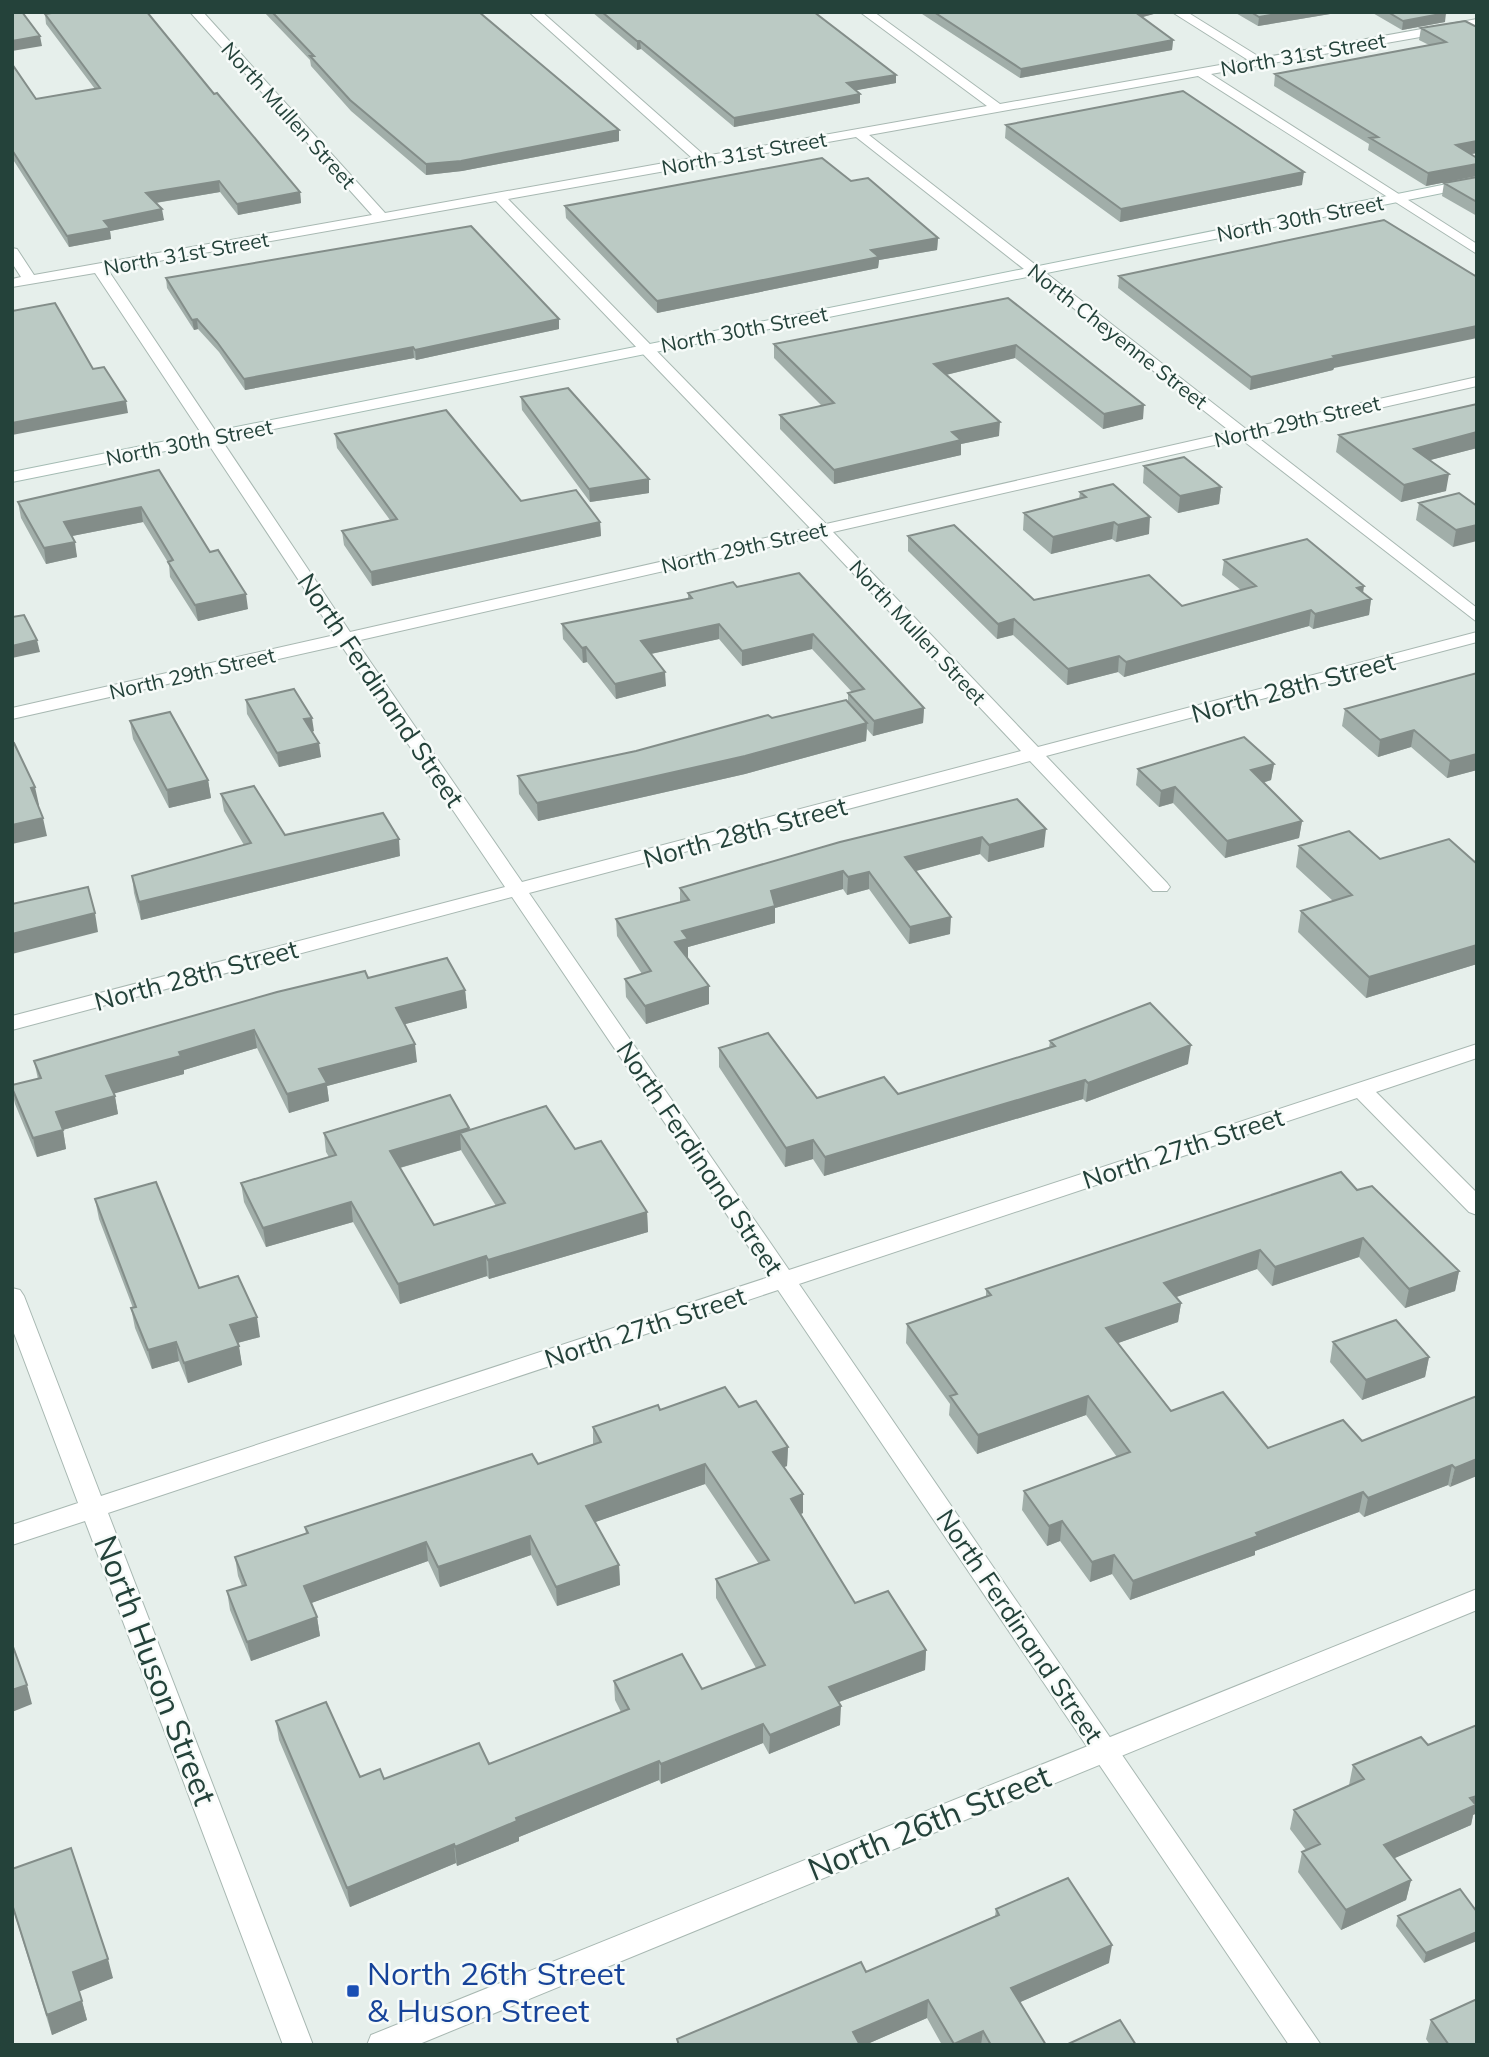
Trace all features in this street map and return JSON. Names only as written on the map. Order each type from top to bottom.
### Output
[{"type":"street","name":"North Mullen Street","points":[[196,12],[382,218]]},
{"type":"street","points":[[535,12],[703,161]]},
{"type":"street","points":[[866,12],[998,108]]},
{"type":"street","points":[[1178,12],[1260,62]]},
{"type":"street","name":"North 31st Street","points":[[12,283],[1477,23]]},
{"type":"street","points":[[1200,72],[1477,250]]},
{"type":"street","name":"North Cheyenne Street","points":[[859,133],[1477,617]]},
{"type":"street","name":"North 30th Street","points":[[12,477],[1477,182]]},
{"type":"street","name":"North Mullen Street","points":[[499,197],[648,348],[725,433],[822,530],[1160,887]]},
{"type":"street","points":[[12,252],[30,280]]},
{"type":"street","name":"North Ferdinand Street","points":[[99,268],[345,638],[1306,2045]]},
{"type":"street","name":"North 29th Street","points":[[12,714],[1477,381]]},
{"type":"street","name":"North 28th Street","points":[[12,1023],[1037,756],[1477,637]]},
{"type":"street","name":"North 27th Street","points":[[12,1535],[1477,1051]]},
{"type":"street","points":[[1360,1089],[1477,1207]]},
{"type":"street","name":"North Huson Street","points":[[12,1296],[298,2045]]},
{"type":"street","name":"North 26th Street","points":[[382,2045],[1477,1599]]},
{"type":"building","points":[[12,12],[22,12],[40,36],[12,41]]},
{"type":"building","points":[[147,12],[300,192],[237,204],[219,181],[146,193],[162,209],[104,221],[110,228],[67,236],[12,150],[12,64],[36,99],[100,88],[45,14]]},
{"type":"building","points":[[272,12],[479,12],[619,130],[461,161],[426,164],[350,100],[310,56],[314,56]]},
{"type":"building","points":[[602,12],[814,12],[896,75],[847,83],[860,94],[734,118]]},
{"type":"building","points":[[934,12],[1135,12],[1173,40],[1021,69]]},
{"type":"building","points":[[1251,12],[1288,12],[1259,17]]},
{"type":"building","points":[[1388,12],[1445,12],[1446,13],[1403,21]]},
{"type":"building","points":[[1465,21],[1477,27],[1477,141],[1456,145],[1477,158],[1477,164],[1428,173],[1370,138],[1378,137],[1275,74],[1446,42],[1421,28]]},
{"type":"building","points":[[1183,91],[1304,172],[1121,209],[1006,125]]},
{"type":"building","points":[[822,158],[851,181],[868,178],[938,238],[871,250],[879,257],[657,301],[565,206]]},
{"type":"building","points":[[1477,177],[1477,202],[1444,183]]},
{"type":"building","points":[[1384,220],[1477,277],[1477,326],[1333,356],[1335,358],[1251,377],[1119,276]]},
{"type":"building","points":[[471,226],[559,319],[415,350],[413,347],[244,379],[197,319],[192,320],[166,278]]},
{"type":"building","points":[[1008,298],[1144,405],[1104,414],[1016,345],[934,364],[1000,422],[952,432],[961,440],[834,470],[780,415],[834,403],[774,344]]},
{"type":"building","points":[[55,303],[93,369],[104,367],[126,401],[12,423],[12,311]]},
{"type":"building","points":[[568,388],[649,479],[589,489],[521,397]]},
{"type":"building","points":[[1477,404],[1477,432],[1414,449],[1449,474],[1404,485],[1339,435]]},
{"type":"building","points":[[446,410],[521,501],[576,490],[600,522],[371,572],[342,531],[397,519],[335,434]]},
{"type":"building","points":[[1184,457],[1221,487],[1180,496],[1144,466]]},
{"type":"building","points":[[159,470],[210,552],[218,550],[246,594],[195,605],[168,562],[173,560],[141,507],[64,522],[75,542],[44,548],[18,502]]},
{"type":"building","points":[[1113,484],[1150,517],[1118,525],[1114,522],[1053,537],[1024,513],[1086,497],[1080,492]]},
{"type":"building","points":[[1459,493],[1477,506],[1477,525],[1456,530],[1419,503]]},
{"type":"building","points":[[954,525],[1034,600],[1149,575],[1182,606],[1256,586],[1224,560],[1307,539],[1364,586],[1357,588],[1371,599],[1315,614],[1311,610],[1126,662],[1119,656],[1068,669],[1014,619],[998,624],[908,536]]},
{"type":"building","points":[[799,573],[924,708],[874,721],[848,693],[864,689],[813,634],[742,651],[719,624],[641,641],[665,672],[615,684],[586,647],[582,648],[562,624],[692,598],[688,593],[733,582],[737,587]]},
{"type":"building","points":[[24,615],[37,640],[12,646],[12,617]]},
{"type":"building","points":[[1477,673],[1477,754],[1450,761],[1414,730],[1380,740],[1345,709]]},
{"type":"building","points":[[294,689],[312,718],[304,719],[319,743],[277,753],[246,700]]},
{"type":"building","points":[[846,700],[867,723],[745,756],[537,803],[518,776],[636,751],[768,715],[772,718]]},
{"type":"building","points":[[170,712],[208,780],[167,790],[130,721]]},
{"type":"building","points":[[1244,737],[1274,764],[1251,770],[1302,821],[1227,841],[1175,787],[1161,791],[1138,769]]},
{"type":"building","points":[[14,743],[35,787],[31,788],[43,818],[12,825],[12,744]]},
{"type":"building","points":[[254,786],[285,835],[383,813],[399,839],[139,902],[132,876],[251,843],[221,794]]},
{"type":"building","points":[[1017,799],[1046,829],[989,845],[982,837],[905,857],[951,917],[910,927],[869,872],[848,877],[843,871],[771,891],[775,906],[682,931],[688,939],[675,942],[709,986],[645,1006],[625,979],[651,971],[616,919],[689,900],[680,888],[840,842]]},
{"type":"building","points":[[1349,831],[1380,859],[1449,839],[1477,864],[1477,945],[1369,977],[1301,911],[1352,895],[1299,846]]},
{"type":"building","points":[[88,887],[95,913],[12,934],[12,904]]},
{"type":"building","points":[[447,958],[465,990],[396,1008],[415,1044],[319,1069],[327,1083],[287,1094],[254,1030],[179,1052],[181,1056],[106,1076],[115,1096],[56,1112],[63,1130],[33,1138],[12,1088],[12,1085],[41,1078],[34,1061],[277,992],[365,971],[368,978]]},
{"type":"building","points":[[1150,1003],[1191,1045],[1088,1083],[1085,1080],[825,1157],[813,1140],[786,1148],[719,1048],[768,1033],[817,1098],[884,1077],[898,1094],[1055,1046],[1050,1041]]},
{"type":"building","points":[[450,1095],[469,1128],[390,1151],[434,1225],[505,1203],[460,1133],[546,1106],[575,1149],[601,1141],[647,1212],[488,1260],[486,1256],[398,1284],[351,1202],[263,1228],[241,1183],[336,1155],[324,1133]]},
{"type":"building","points":[[1341,1172],[1357,1190],[1372,1186],[1459,1271],[1409,1289],[1363,1238],[1275,1267],[1260,1250],[1164,1283],[1181,1303],[1106,1328],[1171,1411],[1223,1392],[1268,1448],[1343,1420],[1362,1441],[1477,1396],[1477,1459],[1455,1468],[1452,1465],[1368,1498],[1363,1492],[1256,1533],[1258,1536],[1133,1581],[1114,1555],[1092,1562],[1062,1521],[1049,1526],[1024,1491],[1130,1452],[1088,1396],[978,1435],[950,1396],[957,1394],[907,1324],[991,1295],[986,1289]]},
{"type":"building","points":[[156,1182],[199,1288],[238,1276],[257,1317],[230,1325],[239,1346],[184,1363],[176,1342],[148,1350],[131,1308],[136,1307],[95,1199]]},
{"type":"building","points":[[1396,1320],[1429,1357],[1366,1380],[1333,1342]]},
{"type":"building","points":[[725,1387],[739,1407],[756,1401],[788,1447],[773,1452],[803,1494],[791,1499],[855,1603],[888,1591],[926,1650],[829,1687],[841,1706],[770,1735],[763,1724],[661,1764],[659,1761],[516,1818],[517,1821],[455,1847],[454,1844],[347,1888],[276,1721],[326,1702],[360,1777],[380,1769],[384,1779],[479,1743],[489,1764],[629,1709],[614,1681],[682,1654],[702,1689],[765,1665],[716,1579],[769,1560],[705,1464],[586,1506],[619,1565],[556,1587],[530,1536],[438,1567],[426,1542],[304,1586],[317,1617],[247,1642],[227,1591],[246,1585],[235,1557],[308,1533],[305,1527],[532,1454],[538,1464],[601,1442],[593,1427],[658,1405],[660,1410]]},
{"type":"building","points":[[12,1644],[27,1685],[12,1690]]},
{"type":"building","points":[[1477,1725],[1477,1796],[1470,1798],[1476,1805],[1384,1845],[1411,1880],[1346,1910],[1302,1852],[1320,1844],[1294,1810],[1364,1779],[1353,1765],[1421,1737],[1428,1745]]},
{"type":"building","points":[[71,1848],[108,1959],[73,1972],[82,2001],[47,2015],[12,1904],[12,1869]]},
{"type":"building","points":[[1068,1878],[1112,1945],[1011,1988],[1046,2045],[991,2045],[983,2031],[954,2044],[928,2000],[853,2032],[860,2045],[679,2045],[677,2039],[861,1962],[866,1972],[999,1915],[996,1909]]},
{"type":"building","points":[[1460,1889],[1477,1912],[1477,1932],[1426,1953],[1398,1916]]},
{"type":"building","points":[[1477,1999],[1477,2045],[1449,2045],[1431,2020]]},
{"type":"building","points":[[1120,2020],[1136,2045],[1066,2045]]},
{"type":"place","name":"North 26th Street & Huson Street","points":[[353,1991]]}]
